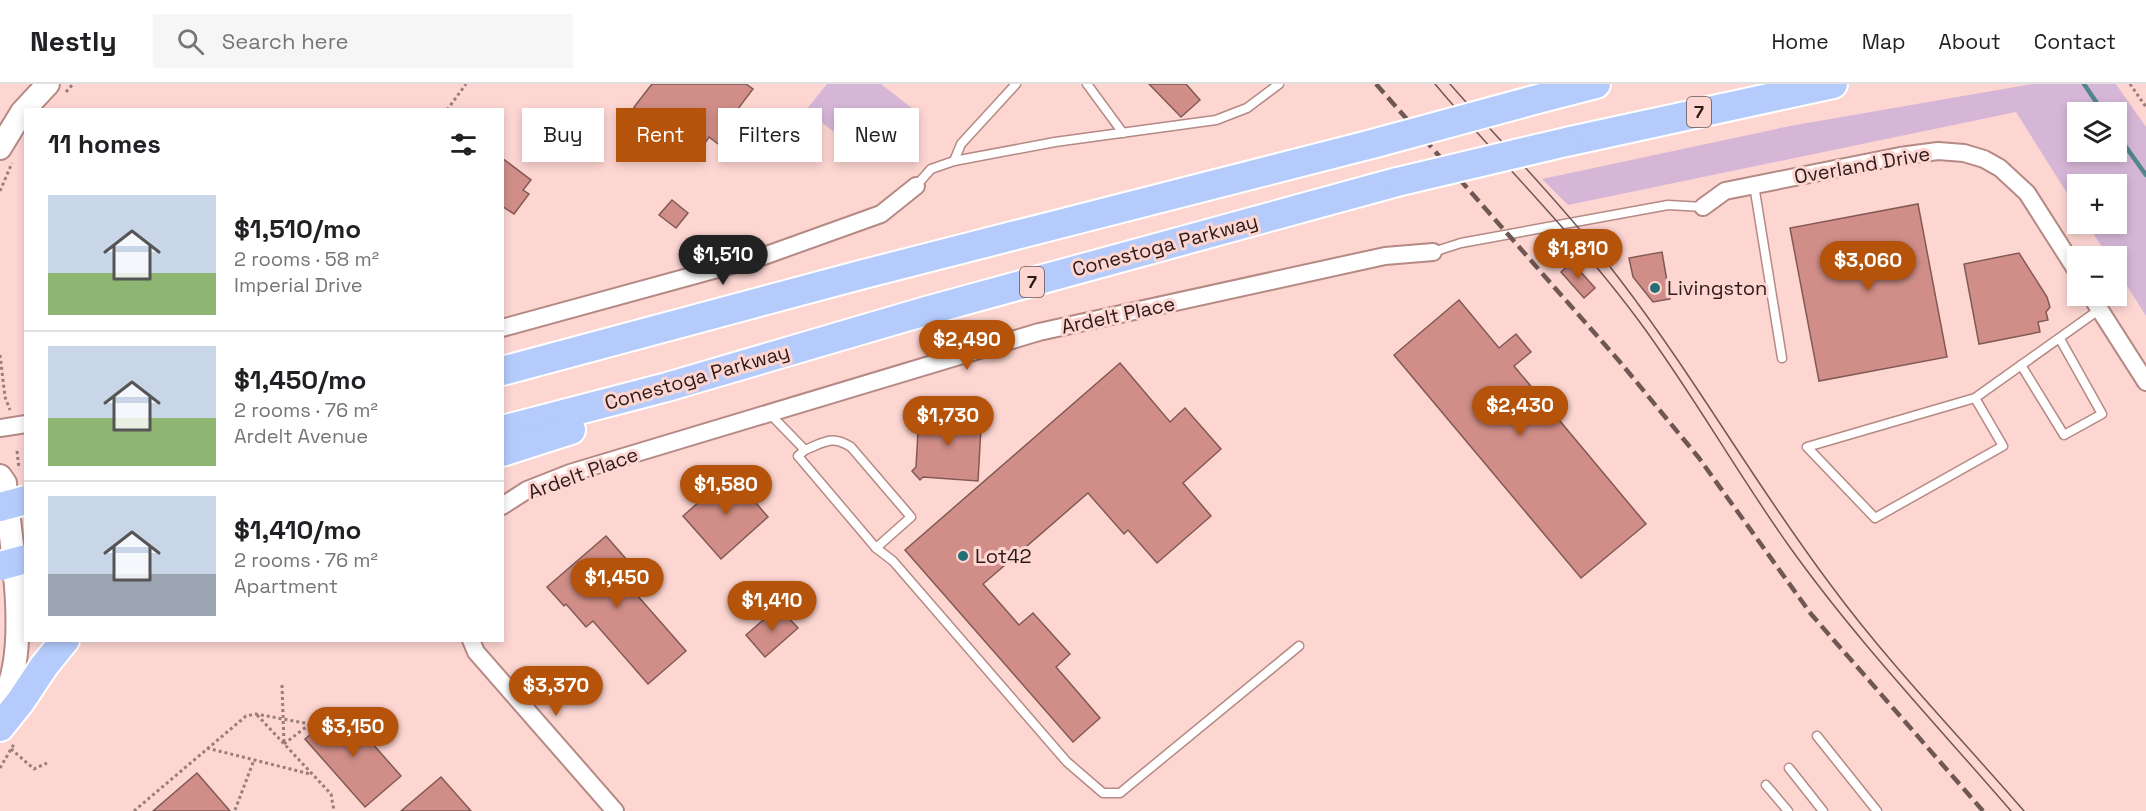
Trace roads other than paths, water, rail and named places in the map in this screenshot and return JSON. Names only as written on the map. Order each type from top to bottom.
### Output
[{"type":"highway","points":[[504,370],[860,274],[1372,144],[1596,84]]},
{"type":"highway","name":"Conestoga Parkway","points":[[504,429],[668,387],[926,311],[1397,182],[1566,142],[1833,84]]},
{"type":"highway","points":[[504,451],[638,408],[668,387]]},
{"type":"highway","points":[[0,491],[24,486]]},
{"type":"highway","points":[[0,507],[24,501]]},
{"type":"highway","points":[[0,566],[24,560]]},
{"type":"highway","points":[[6,738],[64,642]]},
{"type":"main road","points":[[26,108],[48,84]]},
{"type":"main road","points":[[7,154],[24,110]]},
{"type":"main road","points":[[0,476],[5,483],[16,598],[17,634],[15,666],[0,715]]},
{"type":"street","name":"Overland Drive","points":[[1703,207],[1725,191],[1900,156],[1938,151],[1964,153],[1984,159],[2000,168],[2027,193],[2067,256]]},
{"type":"street","points":[[504,327],[761,257],[881,214],[916,186]]},
{"type":"street","name":"Ardelt Place","points":[[504,505],[527,490],[570,473],[1039,332],[1385,256],[1433,252]]},
{"type":"street","points":[[2098,306],[2146,382]]},
{"type":"street","points":[[472,642],[476,652],[615,811]]},
{"type":"lane","points":[[954,161],[961,144],[1016,84]]},
{"type":"lane","points":[[1087,84],[1123,133]]},
{"type":"lane","points":[[916,186],[931,169],[954,161],[1055,142],[1216,120],[1247,108],[1279,84]]},
{"type":"lane","points":[[1754,185],[1782,358]]},
{"type":"lane","points":[[1433,252],[1461,243],[1668,205],[1703,207]]},
{"type":"lane","points":[[1975,398],[2003,446],[1875,518],[1807,447],[1975,398],[2060,339],[2092,306]]},
{"type":"lane","points":[[2021,365],[2064,435],[2102,414],[2060,339]]},
{"type":"lane","points":[[769,413],[805,450]]},
{"type":"lane","points":[[876,548],[911,517],[852,447],[840,441],[828,440],[805,450],[798,456],[876,548],[893,561],[1067,762],[1103,793],[1120,793],[1299,646]]},
{"type":"lane","points":[[1817,736],[1877,811]]},
{"type":"lane","points":[[1789,768],[1822,811]]},
{"type":"lane","points":[[1766,785],[1788,811]]},
{"type":"waterway","points":[[2084,84],[2096,102]]},
{"type":"waterway","points":[[2127,148],[2146,175]]},
{"type":"tram line","points":[[1435,84],[1565,230],[1615,290],[1659,349],[1770,518],[1815,581],[1897,681],[2011,811]]},
{"type":"tram line","points":[[1450,84],[1601,255],[1675,356],[1830,584],[1900,671],[2024,811]]},
{"type":"railway","points":[[1376,84],[1620,362],[1699,458],[1811,614],[1983,811]]},
{"type":"place","name":"Livingston","points":[[1655,288]]},
{"type":"place","name":"Lot42","points":[[963,556]]}]
